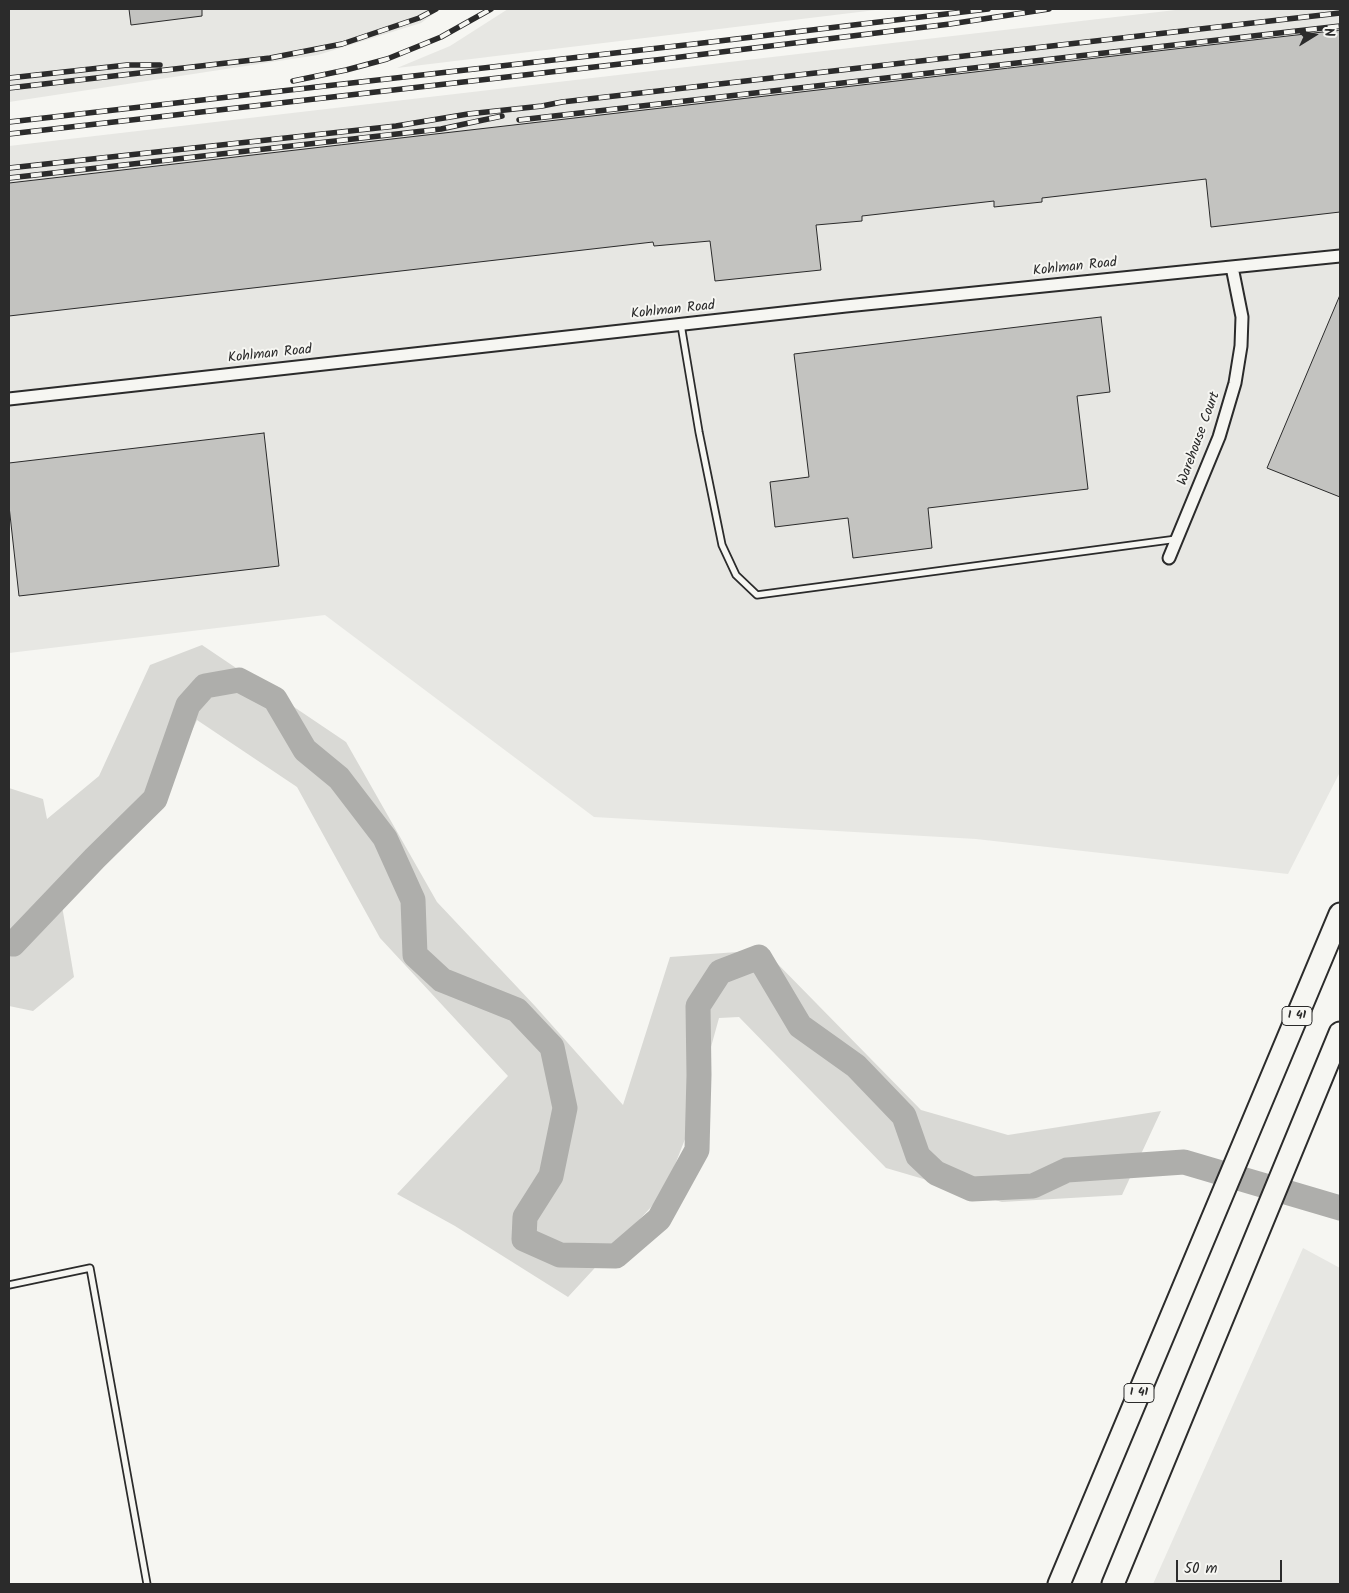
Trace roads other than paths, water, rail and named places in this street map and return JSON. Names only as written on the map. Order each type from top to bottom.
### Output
[{"type":"highway","name":"I 41","points":[[1059,1584],[1340,914]]},
{"type":"highway","points":[[1113,1584],[1340,1033]]},
{"type":"street","name":"Kohlman Road","points":[[9,399],[855,305],[1340,256]]},
{"type":"street","name":"Warehouse Court","points":[[1169,558],[1222,428],[1235,383],[1241,346],[1242,317],[1232,267]]},
{"type":"lane","points":[[681,325],[699,432],[722,545],[736,575],[757,595],[1177,539]]},
{"type":"lane","points":[[9,1285],[90,1268],[147,1584]]},
{"type":"waterway","points":[[9,943],[13,944],[95,858],[155,799],[188,705],[205,686],[239,680],[275,699],[305,750],[339,778],[385,838],[413,900],[415,955],[442,980],[517,1010],[552,1047],[565,1108],[551,1176],[525,1217],[524,1239],[560,1255],[616,1256],[659,1219],[697,1150],[698,1006],[720,972],[759,957],[800,1026],[856,1066],[904,1116],[918,1156],[936,1173],[972,1189],[1033,1186],[1067,1170],[1184,1162],[1340,1208]]},
{"type":"railway","points":[[9,88],[270,58],[342,44],[419,18],[436,9]]},
{"type":"railway","points":[[293,81],[387,59],[441,37],[491,9]]},
{"type":"railway","points":[[9,122],[988,9]]},
{"type":"railway","points":[[9,134],[664,59],[950,24],[1049,9]]},
{"type":"railway","points":[[9,168],[396,126],[468,114],[562,102],[1340,13]]},
{"type":"railway","points":[[519,120],[1340,26]]},
{"type":"railway","points":[[9,78],[127,65],[160,65]]},
{"type":"railway","points":[[9,178],[441,129],[502,116]]}]
